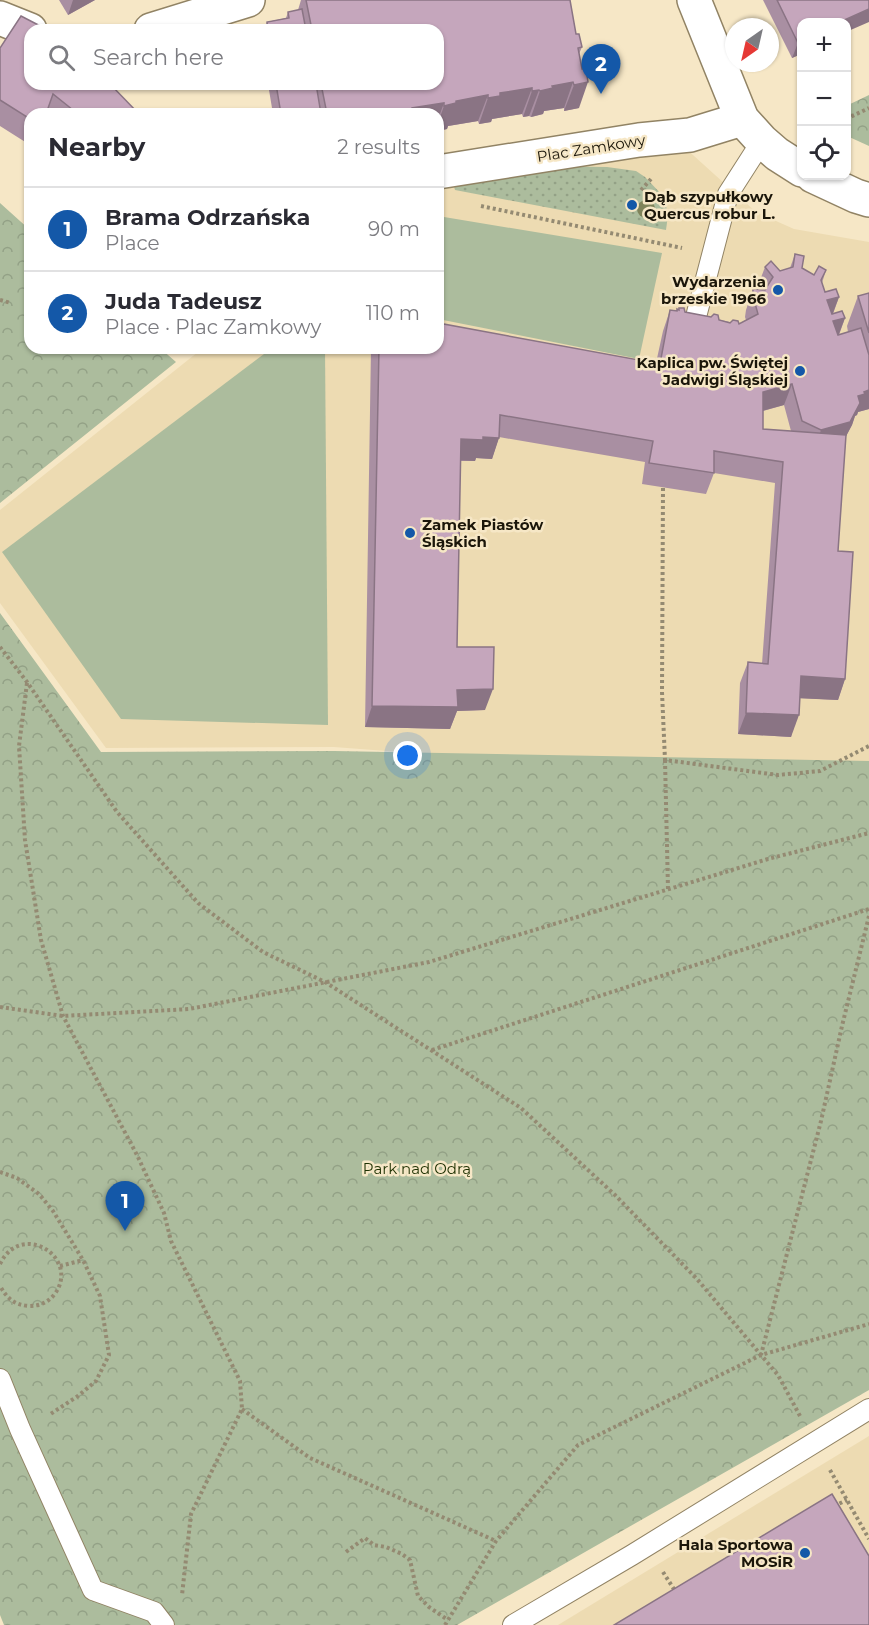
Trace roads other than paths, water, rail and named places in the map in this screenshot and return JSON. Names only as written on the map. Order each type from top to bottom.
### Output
[{"type":"street","points":[[170,24],[248,0]]},
{"type":"street","points":[[694,0],[752,130],[777,153],[797,167]]},
{"type":"street","points":[[0,18],[24,28]]},
{"type":"street","name":"Plac Zamkowy","points":[[444,171],[639,140],[752,130]]},
{"type":"street","points":[[822,180],[869,200]]},
{"type":"lane","points":[[691,336],[728,194],[752,130]]},
{"type":"lane","points":[[0,1379],[20,1429],[93,1590],[154,1612],[165,1625]]},
{"type":"lane","points":[[513,1625],[632,1555],[869,1409]]},
{"type":"place","name":"Juda Tadeusz","points":[[601,94]]},
{"type":"place","name":"Dąb szypułkowy Quercus robur L.","points":[[632,205]]},
{"type":"place","name":"Wydarzenia brzeskie 1966","points":[[778,290]]},
{"type":"place","name":"Kaplica pw. Świętej Jadwigi Śląskiej","points":[[800,371]]},
{"type":"place","name":"Zamek Piastów Śląskich","points":[[410,533]]},
{"type":"place","name":"Brama Odrzańska","points":[[125,1231]]},
{"type":"place","name":"Hala Sportowa MOSiR","points":[[805,1553]]},
{"type":"park label","name":"Park nad Odrą","points":[[417,1168]]}]
